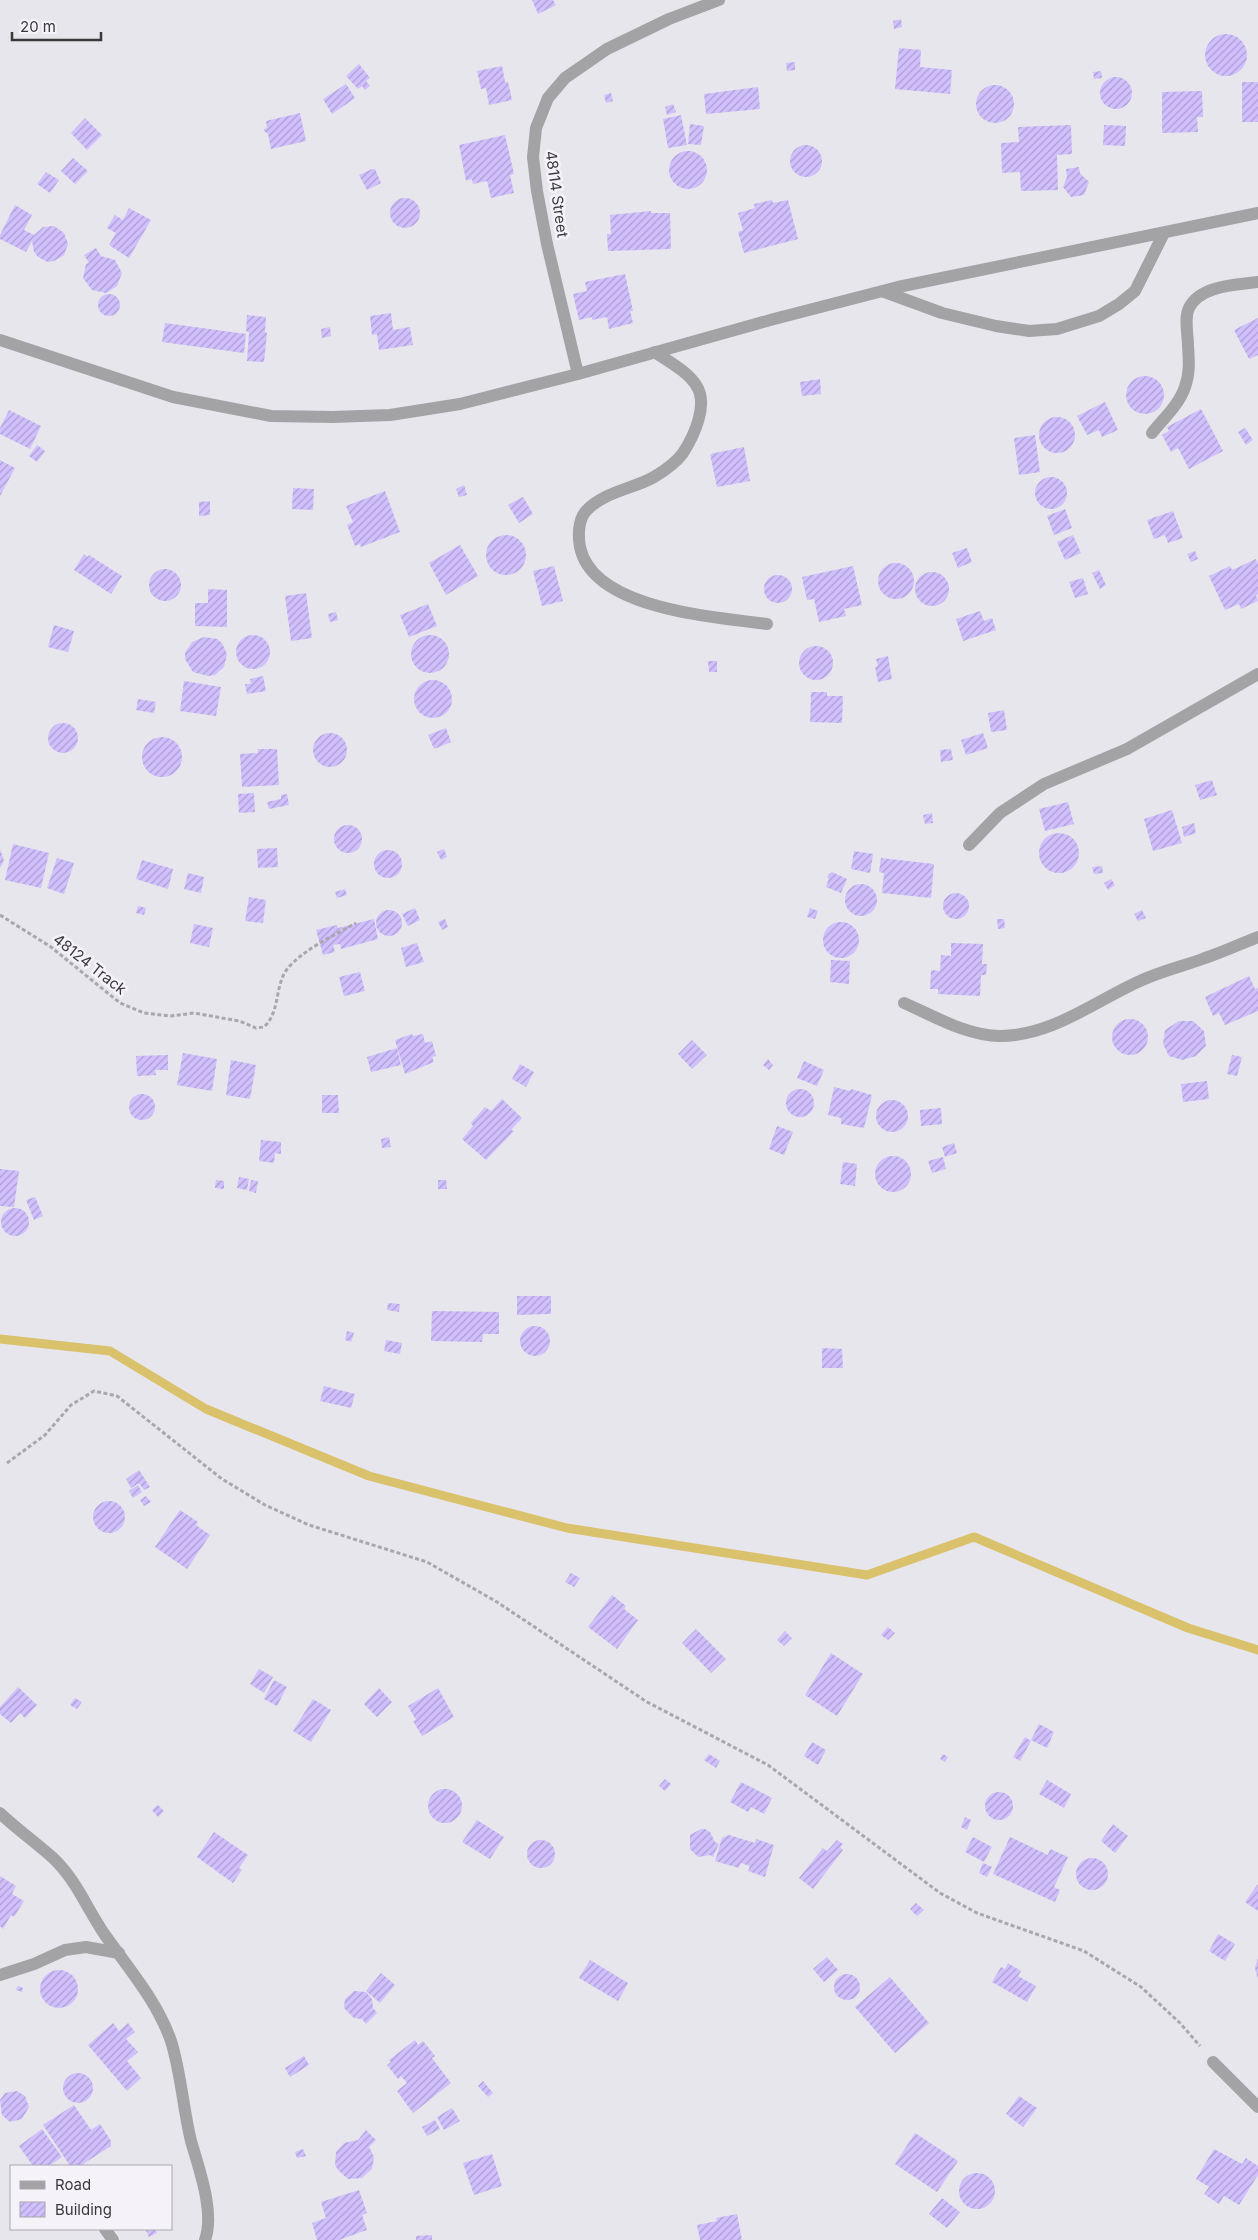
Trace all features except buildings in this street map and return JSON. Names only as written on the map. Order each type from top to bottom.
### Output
[{"type":"street","name":"48114 Street","points":[[578,374],[547,244],[537,191],[533,157],[536,128],[548,98],[565,78],[616,45],[669,18],[719,0]]},
{"type":"street","points":[[0,340],[173,397],[271,416],[332,417],[390,415],[460,404],[578,374],[882,291],[1258,213]]},
{"type":"street","points":[[882,291],[942,313],[996,326],[1029,331],[1057,329],[1099,316],[1119,304],[1135,291],[1164,233]]},
{"type":"street","points":[[1152,433],[1176,405],[1185,388],[1190,367],[1186,318],[1189,308],[1195,300],[1207,292],[1258,282]]},
{"type":"street","points":[[655,352],[682,371],[697,386],[702,406],[696,427],[683,453],[672,465],[653,478],[601,500],[586,511],[581,522],[578,538],[582,556],[595,574],[618,591],[640,602],[688,614],[767,624]]},
{"type":"street","points":[[969,845],[1000,813],[1044,784],[1127,748],[1258,674]]},
{"type":"street","points":[[904,1003],[965,1030],[998,1036],[1020,1035],[1064,1020],[1142,980],[1258,937]]},
{"type":"street","points":[[0,1814],[52,1858],[72,1879],[104,1934],[151,2000],[170,2040],[186,2120],[205,2193],[209,2229],[205,2240]]},
{"type":"street","points":[[0,1975],[34,1964],[65,1950],[86,1947],[119,1953]]},
{"type":"street","points":[[1213,2062],[1258,2107]]},
{"type":"path","name":"48124 Track","points":[[0,915],[51,947],[120,1003],[144,1012],[170,1016],[194,1013],[239,1021],[256,1028],[264,1027],[272,1020],[288,968],[315,946],[356,923]]},
{"type":"path","points":[[7,1464],[45,1435],[71,1406],[94,1391],[117,1396],[222,1479],[265,1505],[309,1525],[427,1562],[497,1602],[647,1702],[768,1765],[940,1892],[977,1913],[1084,1950],[1141,1987],[1180,2023],[1213,2062]]},
{"type":"waterway","points":[[0,1339],[110,1351],[206,1409],[369,1476],[567,1528],[867,1575],[974,1537],[1188,1628],[1258,1650]]}]
